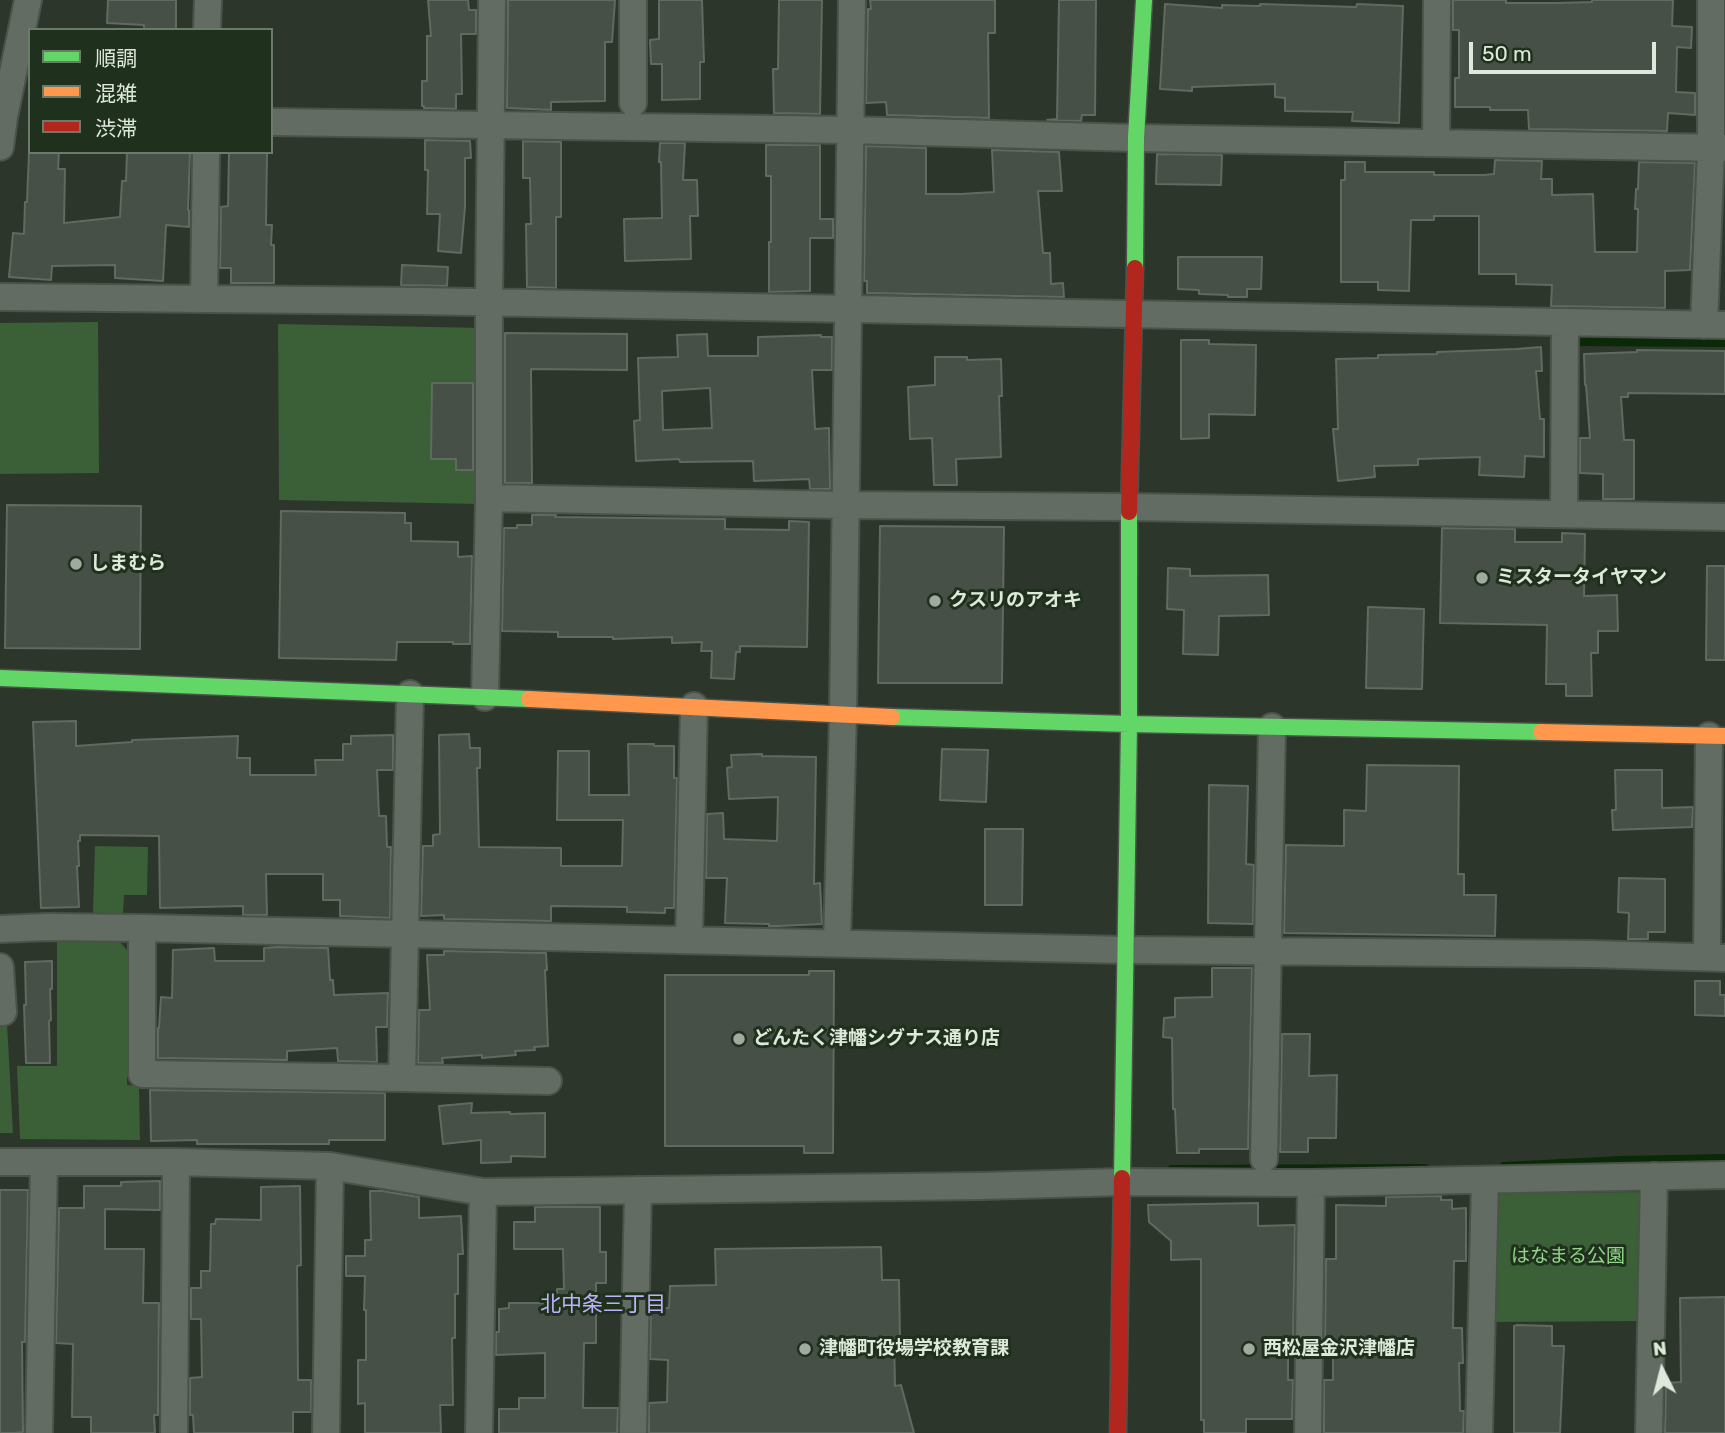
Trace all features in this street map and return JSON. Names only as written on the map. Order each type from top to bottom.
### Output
[{"type":"street","points":[[0,147],[28,0]]},
{"type":"street","points":[[207,28],[208,0]]},
{"type":"street","points":[[485,697],[492,0]]},
{"type":"street","points":[[633,0],[633,103]]},
{"type":"street","points":[[837,943],[843,715],[852,0]]},
{"type":"street","points":[[1118,1433],[1129,724],[1129,507],[1136,138],[1144,0]]},
{"type":"street","points":[[1436,143],[1437,0]]},
{"type":"street","points":[[0,297],[1715,325],[1718,148],[1711,0]]},
{"type":"street","points":[[273,122],[849,130],[1718,148]]},
{"type":"street","points":[[204,299],[206,154]]},
{"type":"street","points":[[1564,514],[1565,322]]},
{"type":"street","points":[[489,498],[1725,517]]},
{"type":"street","points":[[0,678],[695,706],[843,715],[1129,724],[1717,736],[1716,958],[1591,954],[1126,950],[405,932],[48,927],[0,929]]},
{"type":"street","points":[[402,1077],[410,694]]},
{"type":"street","points":[[689,940],[695,706]]},
{"type":"street","points":[[1264,1159],[1272,727]]},
{"type":"street","points":[[142,928],[142,1074],[402,1077],[548,1082]]},
{"type":"street","points":[[0,967],[3,1012],[0,1012]]},
{"type":"street","points":[[0,1162],[176,1162],[331,1166],[483,1192],[1122,1182],[1311,1184],[1725,1175]]},
{"type":"street","points":[[38,1433],[44,1162]]},
{"type":"street","points":[[174,1433],[176,1162]]},
{"type":"street","points":[[326,1433],[331,1166]]},
{"type":"street","points":[[1649,1433],[1654,1176]]},
{"type":"street","points":[[1479,1433],[1485,1180]]},
{"type":"street","points":[[1308,1433],[1311,1184]]},
{"type":"street","points":[[633,1433],[638,1190]]},
{"type":"street","points":[[479,1433],[483,1192]]},
{"type":"green space","points":[[98,322],[99,473],[0,474],[0,323]]},
{"type":"green space","points":[[278,324],[484,328],[479,504],[279,500]]},
{"type":"green space","points":[[95,846],[148,847],[147,895],[124,895],[123,914],[93,913]]},
{"type":"green space","points":[[57,937],[116,938],[127,950],[127,1085],[139,1086],[140,1140],[20,1139],[17,1066],[57,1066]]},
{"type":"green space","points":[[0,1023],[7,1023],[13,1133],[0,1133]]},
{"type":"green space","name":"はなまる公園","points":[[1645,1192],[1646,1321],[1490,1322],[1495,1199],[1501,1193]]},
{"type":"building","points":[[108,0],[176,0],[176,28],[144,28],[144,25],[107,23]]},
{"type":"building","points":[[428,0],[468,0],[469,10],[476,10],[476,34],[461,34],[462,94],[456,94],[456,109],[422,106],[422,81],[427,81],[427,36],[431,36]]},
{"type":"building","points":[[508,0],[615,0],[612,42],[605,42],[605,101],[551,102],[551,110],[507,108]]},
{"type":"building","points":[[659,0],[702,0],[704,62],[700,62],[700,99],[662,100],[662,64],[651,64],[650,40],[659,39]]},
{"type":"building","points":[[779,0],[822,0],[820,114],[774,113],[773,69],[778,69]]},
{"type":"building","points":[[870,0],[995,0],[995,33],[988,33],[989,118],[887,115],[886,102],[866,103]]},
{"type":"building","points":[[1059,0],[1096,0],[1095,115],[1082,115],[1081,121],[1047,120],[1057,119]]},
{"type":"building","points":[[1453,0],[1557,3],[1673,0],[1672,26],[1692,27],[1691,48],[1677,47],[1676,92],[1695,93],[1695,115],[1668,113],[1667,131],[1529,129],[1528,110],[1455,107],[1455,78],[1459,78],[1459,30],[1453,30]]},
{"type":"building","points":[[1165,4],[1222,8],[1222,5],[1260,4],[1403,6],[1399,123],[1352,121],[1353,112],[1285,111],[1285,98],[1275,97],[1275,84],[1192,87],[1192,91],[1160,89]]},
{"type":"building","points":[[425,140],[470,141],[471,158],[465,158],[461,253],[438,251],[440,214],[427,214],[428,170],[425,170]]},
{"type":"building","points":[[523,141],[561,142],[561,217],[556,217],[556,288],[527,287],[526,224],[531,224],[530,178],[523,178]]},
{"type":"building","points":[[660,143],[685,143],[683,180],[697,180],[698,216],[690,216],[691,259],[625,261],[624,219],[662,218]]},
{"type":"building","points":[[766,145],[820,145],[820,219],[833,219],[833,238],[810,238],[810,291],[769,292],[771,176],[766,176]]},
{"type":"building","points":[[866,146],[926,148],[926,194],[994,192],[992,150],[1059,152],[1062,191],[1038,191],[1043,253],[1050,253],[1051,284],[1063,283],[1064,297],[867,293],[867,281],[864,281]]},
{"type":"building","points":[[29,154],[59,154],[58,169],[65,169],[64,223],[120,217],[127,154],[190,154],[189,227],[166,225],[163,281],[115,278],[115,265],[52,266],[51,280],[9,277],[13,233],[24,234]]},
{"type":"building","points":[[229,154],[267,154],[266,225],[272,225],[274,283],[231,283],[231,268],[220,268],[221,207],[228,206]]},
{"type":"building","points":[[1157,154],[1222,155],[1221,185],[1156,184]]},
{"type":"building","points":[[1495,160],[1542,161],[1541,179],[1552,179],[1552,195],[1593,194],[1595,252],[1637,252],[1638,209],[1635,209],[1639,162],[1695,163],[1690,270],[1665,271],[1665,308],[1551,306],[1552,285],[1516,284],[1516,274],[1479,274],[1479,216],[1434,216],[1434,220],[1411,220],[1409,291],[1378,290],[1378,282],[1341,282],[1341,180],[1345,180],[1345,162],[1365,162],[1365,172],[1484,175],[1494,174]]},
{"type":"building","points":[[1178,257],[1262,257],[1261,289],[1247,289],[1247,297],[1228,297],[1199,294],[1199,290],[1178,289]]},
{"type":"building","points":[[402,265],[448,267],[447,286],[401,285]]},
{"type":"building","points":[[505,333],[627,334],[627,370],[531,369],[532,483],[505,483]]},
{"type":"building","points":[[707,334],[708,356],[758,356],[758,337],[832,337],[832,370],[812,370],[815,429],[829,428],[830,489],[810,489],[809,479],[754,481],[753,461],[636,461],[634,421],[640,420],[638,358],[678,357],[677,335]],"holes":[[[710,388],[712,428],[663,430],[662,391]]]},
{"type":"building","points":[[1181,340],[1209,340],[1209,344],[1256,345],[1255,415],[1209,414],[1209,438],[1181,439]]},
{"type":"building","points":[[1541,347],[1542,371],[1536,371],[1540,419],[1544,419],[1544,457],[1525,456],[1524,477],[1479,475],[1480,457],[1418,459],[1418,465],[1374,466],[1375,477],[1338,481],[1333,429],[1338,429],[1336,359]]},
{"type":"building","points":[[1637,350],[1725,351],[1725,394],[1628,393],[1628,397],[1621,397],[1624,440],[1634,440],[1634,499],[1603,499],[1603,474],[1580,473],[1580,438],[1590,438],[1584,354]]},
{"type":"building","points":[[935,357],[1001,359],[1001,457],[956,459],[957,485],[934,485],[932,438],[910,439],[908,387],[935,385]]},
{"type":"building","points":[[432,383],[473,383],[473,470],[456,470],[456,459],[431,459]]},
{"type":"building","points":[[7,505],[141,506],[140,649],[5,648]]},
{"type":"building","points":[[281,511],[405,513],[405,523],[411,523],[411,541],[458,542],[458,557],[472,556],[470,644],[397,642],[396,660],[279,658]]},
{"type":"building","points":[[532,515],[725,519],[725,529],[789,530],[789,521],[809,522],[807,647],[740,646],[740,652],[736,652],[734,679],[711,678],[712,651],[701,651],[702,642],[672,643],[672,637],[613,639],[558,637],[558,632],[502,631],[504,528],[532,525]]},
{"type":"building","points":[[880,526],[1004,527],[1002,683],[878,683]]},
{"type":"building","points":[[1442,528],[1515,529],[1515,542],[1562,542],[1562,533],[1585,534],[1584,596],[1617,595],[1618,631],[1598,631],[1598,653],[1591,653],[1592,696],[1566,696],[1566,684],[1546,684],[1547,625],[1440,623]]},
{"type":"building","points":[[1707,566],[1725,566],[1725,660],[1706,660]]},
{"type":"building","points":[[1168,568],[1190,569],[1190,576],[1268,575],[1269,615],[1219,616],[1218,655],[1183,654],[1184,610],[1167,609]]},
{"type":"building","points":[[1368,607],[1424,609],[1422,689],[1366,688]]},
{"type":"building","points":[[76,721],[76,746],[132,740],[238,736],[237,758],[250,758],[250,775],[316,775],[315,760],[343,760],[343,744],[351,744],[351,736],[393,735],[393,770],[377,770],[379,816],[386,816],[387,847],[391,847],[390,918],[340,916],[340,900],[323,900],[323,874],[266,874],[267,915],[243,915],[243,906],[160,908],[159,836],[80,835],[77,866],[79,907],[41,908],[33,722]]},
{"type":"building","points":[[469,734],[470,748],[480,748],[480,768],[477,768],[479,847],[561,848],[561,866],[622,866],[623,820],[557,820],[558,751],[589,751],[589,795],[629,795],[628,744],[674,746],[674,778],[677,778],[674,908],[665,908],[665,913],[627,912],[627,907],[551,906],[551,921],[444,919],[444,915],[421,916],[423,846],[433,846],[433,835],[440,834],[439,735]]},
{"type":"building","points":[[942,749],[988,750],[986,802],[940,800]]},
{"type":"building","points":[[731,755],[816,757],[814,884],[820,883],[822,924],[769,926],[725,923],[727,878],[706,878],[707,814],[723,813],[724,839],[777,841],[778,797],[729,799],[727,768],[732,767]]},
{"type":"building","points":[[1367,765],[1459,766],[1458,874],[1464,874],[1464,895],[1496,895],[1495,936],[1284,933],[1286,845],[1344,846],[1344,810],[1366,811]]},
{"type":"building","points":[[1615,770],[1662,770],[1662,808],[1693,807],[1692,827],[1613,830],[1612,810],[1616,810]]},
{"type":"building","points":[[1209,785],[1248,786],[1246,864],[1254,865],[1253,924],[1208,923]]},
{"type":"building","points":[[985,829],[1023,829],[1022,905],[985,905]]},
{"type":"building","points":[[1619,878],[1665,879],[1665,932],[1648,932],[1648,939],[1628,939],[1629,913],[1618,912]]},
{"type":"building","points":[[214,948],[215,961],[264,961],[264,948],[328,948],[334,995],[388,993],[387,1027],[376,1027],[377,1062],[338,1061],[337,1048],[287,1051],[287,1060],[158,1058],[161,997],[172,998],[173,950]]},
{"type":"building","points":[[444,951],[546,953],[548,1046],[515,1051],[516,1055],[442,1058],[443,1063],[418,1063],[419,1010],[430,1010],[427,955],[444,955]]},
{"type":"building","points":[[52,961],[50,1063],[26,1063],[25,962]]},
{"type":"building","points":[[1212,968],[1252,968],[1248,1149],[1199,1149],[1199,1153],[1177,1153],[1172,1038],[1163,1037],[1164,1018],[1175,1017],[1175,998],[1212,997]]},
{"type":"building","points":[[809,971],[834,971],[833,1153],[804,1153],[804,1146],[665,1146],[665,975],[809,975]]},
{"type":"building","points":[[1695,981],[1720,981],[1720,995],[1725,995],[1725,1016],[1695,1015]]},
{"type":"building","points":[[1282,1034],[1310,1034],[1309,1076],[1337,1075],[1336,1138],[1308,1138],[1308,1152],[1280,1152]]},
{"type":"building","points":[[150,1090],[385,1093],[385,1140],[329,1140],[329,1144],[197,1144],[197,1140],[151,1141]]},
{"type":"building","points":[[472,1103],[471,1113],[545,1113],[545,1157],[511,1156],[511,1162],[481,1163],[481,1140],[443,1144],[439,1106]]},
{"type":"building","points":[[160,1181],[160,1210],[105,1209],[105,1249],[144,1249],[143,1303],[159,1303],[158,1415],[154,1415],[155,1433],[91,1433],[91,1417],[72,1417],[73,1344],[56,1343],[59,1208],[84,1208],[84,1186],[121,1186],[121,1182]]},
{"type":"building","points":[[300,1186],[301,1265],[297,1266],[298,1380],[311,1380],[311,1412],[293,1412],[293,1433],[194,1433],[193,1415],[190,1415],[190,1378],[202,1377],[201,1319],[191,1319],[191,1288],[201,1288],[201,1271],[210,1271],[211,1224],[215,1224],[216,1219],[261,1220],[261,1187]]},
{"type":"building","points":[[0,1190],[28,1190],[25,1342],[22,1342],[23,1432],[13,1433],[0,1433]]},
{"type":"building","points":[[370,1191],[419,1197],[419,1218],[461,1216],[463,1254],[458,1254],[455,1338],[452,1338],[453,1405],[440,1405],[441,1433],[365,1433],[365,1403],[358,1404],[358,1360],[366,1360],[365,1276],[346,1276],[346,1256],[365,1256],[365,1240],[371,1240]]},
{"type":"building","points":[[1441,1196],[1441,1200],[1452,1200],[1452,1209],[1466,1208],[1466,1261],[1454,1261],[1453,1328],[1462,1328],[1463,1363],[1459,1363],[1460,1411],[1464,1411],[1463,1433],[1324,1433],[1324,1380],[1333,1380],[1333,1339],[1325,1339],[1326,1259],[1336,1259],[1336,1205],[1386,1206],[1386,1197]]},
{"type":"building","points":[[1258,1203],[1258,1226],[1295,1225],[1293,1339],[1288,1339],[1288,1380],[1293,1380],[1292,1419],[1246,1419],[1246,1433],[1204,1433],[1204,1420],[1201,1420],[1201,1259],[1171,1260],[1171,1241],[1149,1222],[1148,1205]]},
{"type":"building","points":[[535,1207],[600,1207],[600,1252],[606,1252],[606,1283],[596,1283],[596,1343],[584,1343],[583,1408],[618,1408],[617,1433],[499,1433],[499,1409],[519,1409],[519,1398],[545,1398],[545,1353],[496,1355],[499,1309],[509,1308],[509,1303],[557,1303],[557,1289],[564,1289],[563,1249],[514,1249],[514,1222],[535,1222]]},
{"type":"building","points":[[881,1247],[882,1280],[899,1280],[900,1339],[894,1339],[895,1386],[901,1385],[914,1433],[649,1433],[649,1403],[667,1402],[668,1360],[650,1359],[651,1308],[669,1308],[670,1286],[716,1285],[715,1249]]},
{"type":"building","points":[[1725,1297],[1725,1433],[1665,1433],[1666,1383],[1681,1382],[1680,1298]]},
{"type":"building","points":[[1514,1326],[1552,1326],[1552,1346],[1564,1346],[1560,1433],[1514,1433]]},
{"type":"waterway","points":[[1575,342],[1725,343]]},
{"type":"waterway","points":[[1504,1166],[1725,1158]]},
{"type":"waterway","points":[[1172,1169],[1425,1168]]},
{"type":"traffic: fast","points":[[1135,268],[1136,138],[1144,0]]},
{"type":"traffic: fast","points":[[1122,1178],[1129,724],[1129,512]]},
{"type":"traffic: fast","points":[[0,678],[529,699]]},
{"type":"traffic: fast","points":[[892,717],[1541,732]]},
{"type":"traffic: slow","points":[[529,699],[892,717]]},
{"type":"traffic: slow","points":[[1541,732],[1725,736]]},
{"type":"traffic: jam","points":[[1129,512],[1135,268]]},
{"type":"traffic: jam","points":[[1118,1433],[1122,1178]]},
{"type":"place","name":"しまむら","points":[[76,564]]},
{"type":"place","name":"ミスタータイヤマン","points":[[1482,578]]},
{"type":"place","name":"クスリのアオキ","points":[[935,601]]},
{"type":"place","name":"どんたく津幡シグナス通り店","points":[[739,1039]]},
{"type":"place","name":"津幡町役場学校教育課","points":[[805,1349]]},
{"type":"place","name":"西松屋金沢津幡店","points":[[1249,1349]]},
{"type":"district","name":"北中条三丁目","points":[[603,1305]]}]
